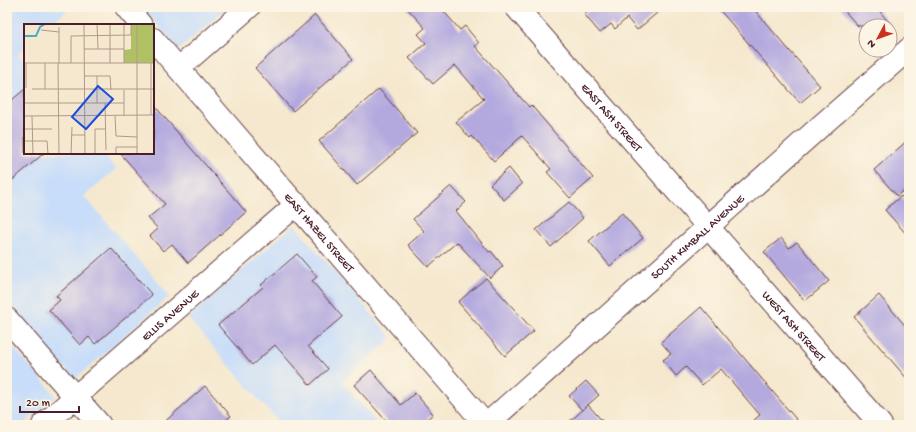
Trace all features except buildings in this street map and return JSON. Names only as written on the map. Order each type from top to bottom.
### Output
[{"type":"street","points":[[126,7],[140,24]]},
{"type":"street","points":[[179,68],[249,7]]},
{"type":"street","name":"EAST ASH STREET","points":[[516,7],[708,226]]},
{"type":"street","name":"EAST HAZEL STREET","points":[[154,40],[297,204],[486,425]]},
{"type":"street","name":"SOUTH KIMBALL AVENUE","points":[[486,425],[708,226],[909,49]]},
{"type":"street","name":"ELLIS AVENUE","points":[[43,425],[297,204]]},
{"type":"street","name":"WEST ASH STREET","points":[[708,226],[881,425]]},
{"type":"street","points":[[7,319],[100,425]]},
{"type":"shaded area","points":[[7,7],[71,7],[51,24],[24,24],[24,48],[18,54],[24,61],[24,154],[103,154],[116,169],[84,196],[170,296],[75,379],[7,302]]},
{"type":"shaded area","points":[[142,7],[228,7],[179,50]]},
{"type":"shaded area","points":[[294,225],[392,338],[342,382],[378,425],[281,425],[188,318]]},
{"type":"shaded area","points":[[7,340],[56,396],[23,425],[7,425]]}]
